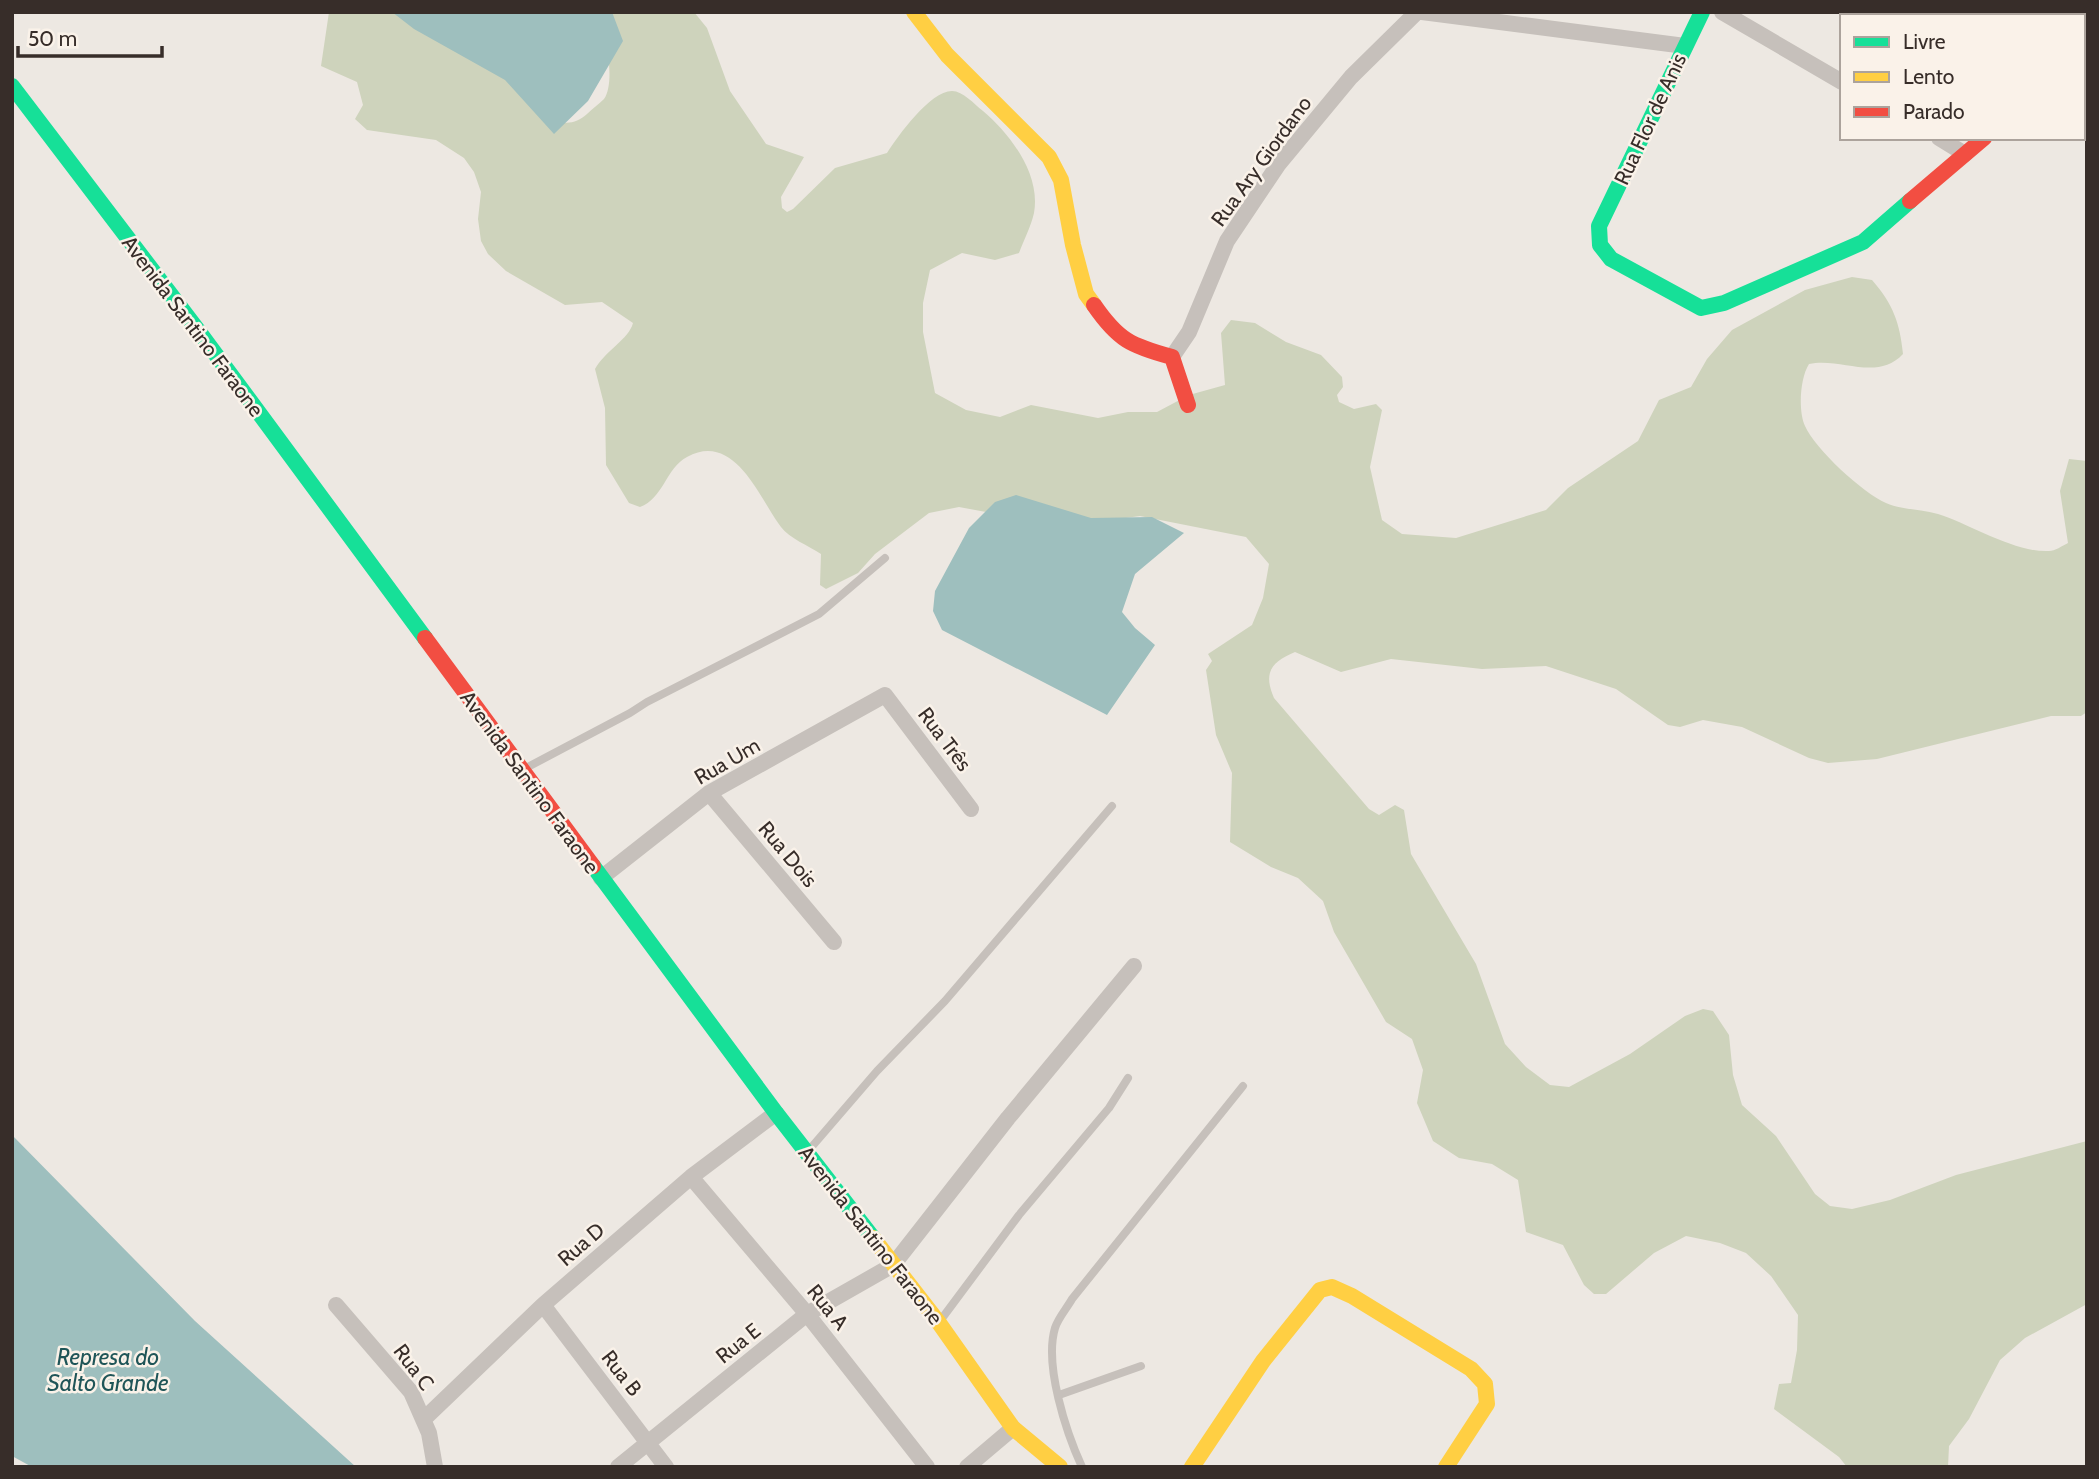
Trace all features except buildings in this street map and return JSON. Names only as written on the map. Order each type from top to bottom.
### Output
[{"type":"street","points":[[914,12],[947,55],[1049,157],[1061,180],[1073,245],[1086,294],[1109,327],[1138,348],[1172,358],[1188,405]]},
{"type":"street","name":"Rua Ary Giordano","points":[[1172,358],[1189,332],[1227,241],[1278,165],[1351,77],[1416,12]]},
{"type":"street","points":[[1422,12],[1685,46]]},
{"type":"street","name":"Rua Flor de Anis","points":[[1702,12],[1599,226],[1600,245],[1611,259],[1689,303],[1701,307],[1724,303],[1864,242],[1965,153]]},
{"type":"street","points":[[1722,12],[1840,81]]},
{"type":"street","name":"Avenida Santino Faraone","points":[[12,86],[197,329],[776,1113],[939,1323],[1013,1428],[1059,1467]]},
{"type":"street","points":[[1942,140],[1965,153],[1981,140]]},
{"type":"street","name":"Rua Um","points":[[601,878],[709,793],[885,695]]},
{"type":"street","name":"Rua Três","points":[[885,695],[971,809]]},
{"type":"street","name":"Rua Dois","points":[[709,793],[834,942]]},
{"type":"street","points":[[893,1265],[1008,1118],[1134,966]]},
{"type":"street","name":"Rua D","points":[[424,1419],[543,1305],[691,1177],[776,1113]]},
{"type":"street","name":"Rua A","points":[[691,1177],[807,1314],[927,1467]]},
{"type":"street","name":"Rua E","points":[[618,1467],[807,1314],[893,1265]]},
{"type":"street","points":[[1192,1467],[1264,1361],[1320,1290],[1332,1287],[1352,1296],[1471,1370],[1485,1384],[1488,1404],[1446,1467]]},
{"type":"street","name":"Rua B","points":[[543,1305],[666,1467]]},
{"type":"street","name":"Rua C","points":[[336,1306],[411,1392],[429,1433],[435,1467]]},
{"type":"street","points":[[967,1467],[1013,1428]]},
{"type":"lane","points":[[521,770],[820,614],[885,558]]},
{"type":"lane","points":[[807,1152],[877,1070],[945,1001],[1112,806]]},
{"type":"lane","points":[[939,1323],[1019,1215],[1109,1108],[1128,1078]]},
{"type":"lane","points":[[1082,1467],[1073,1446],[1059,1395],[1052,1358],[1055,1327],[1072,1299],[1244,1086]]},
{"type":"lane","points":[[1059,1395],[1141,1366]]},
{"type":"green space","points":[[329,12],[469,12],[557,121],[565,123],[584,117],[604,99],[608,91],[608,56],[596,12],[694,12],[707,28],[730,91],[766,144],[804,157],[781,197],[782,208],[787,212],[835,168],[887,153],[915,116],[934,98],[952,91],[960,93],[993,120],[1013,143],[1033,184],[1034,213],[1019,253],[995,260],[962,253],[930,270],[923,303],[923,332],[935,393],[966,410],[1000,417],[1031,405],[1098,418],[1128,412],[1157,412],[1189,395],[1225,385],[1221,333],[1231,320],[1255,323],[1286,342],[1321,355],[1342,377],[1343,387],[1337,395],[1339,402],[1354,409],[1376,404],[1382,410],[1370,467],[1382,520],[1402,534],[1456,538],[1546,510],[1568,488],[1638,441],[1659,400],[1691,387],[1707,359],[1732,330],[1805,290],[1852,277],[1872,280],[1894,314],[1903,354],[1893,362],[1870,368],[1834,363],[1809,364],[1801,395],[1801,412],[1805,426],[1810,436],[1841,469],[1876,498],[1898,507],[1938,514],[2007,543],[2036,550],[2051,551],[2068,543],[2060,491],[2069,459],[2087,461],[2087,712],[2081,716],[2051,716],[1877,759],[1828,763],[1809,758],[1742,727],[1703,720],[1680,727],[1668,725],[1616,689],[1546,666],[1482,669],[1391,659],[1341,672],[1295,652],[1275,664],[1269,675],[1269,682],[1274,698],[1369,809],[1379,815],[1395,805],[1404,810],[1411,854],[1476,964],[1505,1044],[1526,1067],[1550,1085],[1569,1087],[1630,1054],[1685,1016],[1703,1009],[1713,1011],[1729,1035],[1733,1075],[1742,1105],[1776,1136],[1815,1194],[1830,1206],[1852,1209],[1890,1200],[1956,1175],[2087,1141],[2087,1304],[2025,1338],[2000,1360],[1969,1419],[1949,1446],[1948,1467],[1847,1467],[1839,1457],[1774,1409],[1779,1384],[1791,1383],[1797,1350],[1798,1315],[1771,1276],[1746,1253],[1720,1243],[1686,1236],[1654,1253],[1606,1294],[1594,1294],[1584,1285],[1563,1245],[1526,1232],[1518,1180],[1492,1164],[1459,1158],[1433,1141],[1417,1103],[1423,1070],[1412,1039],[1386,1022],[1334,932],[1323,901],[1298,878],[1271,867],[1230,842],[1232,773],[1216,735],[1206,670],[1212,661],[1208,654],[1252,625],[1263,598],[1269,564],[1246,537],[1140,516],[1104,521],[1013,517],[959,507],[929,513],[875,554],[858,573],[826,589],[820,585],[821,554],[785,531],[744,471],[719,453],[704,451],[687,457],[674,468],[648,503],[640,507],[629,503],[606,465],[605,408],[595,369],[627,334],[633,323],[602,302],[565,305],[506,271],[488,254],[481,241],[478,219],[481,192],[474,172],[464,158],[436,140],[367,130],[355,119],[363,105],[357,82],[321,66]]},
{"type":"water","points":[[392,12],[612,12],[623,41],[588,101],[554,134],[505,80],[414,29]]},
{"type":"water","points":[[1016,495],[1091,518],[1152,517],[1184,533],[1135,574],[1122,612],[1135,628],[1155,645],[1107,715],[942,630],[933,611],[935,591],[969,528],[995,502]]},
{"type":"water","name":"Represa do Salto Grande","points":[[12,1135],[195,1321],[356,1467],[32,1467],[12,1456]]},
{"type":"traffic: fast","points":[[1702,12],[1599,226],[1600,245],[1611,259],[1701,308],[1724,303],[1863,242],[1910,201]]},
{"type":"traffic: fast","points":[[12,86],[197,329],[425,638]]},
{"type":"traffic: fast","points":[[593,866],[776,1113],[873,1238]]},
{"type":"traffic: slow","points":[[914,12],[947,55],[1049,157],[1061,180],[1073,245],[1086,294],[1094,305]]},
{"type":"traffic: slow","points":[[873,1238],[939,1323],[1013,1428],[1060,1467]]},
{"type":"traffic: slow","points":[[1192,1467],[1263,1361],[1320,1290],[1332,1287],[1352,1296],[1471,1369],[1485,1384],[1487,1404],[1446,1467]]},
{"type":"traffic: jam","points":[[1910,201],[1982,140]]},
{"type":"traffic: jam","points":[[1094,305],[1118,334],[1136,345],[1172,357],[1188,405]]},
{"type":"traffic: jam","points":[[425,638],[593,866]]}]
